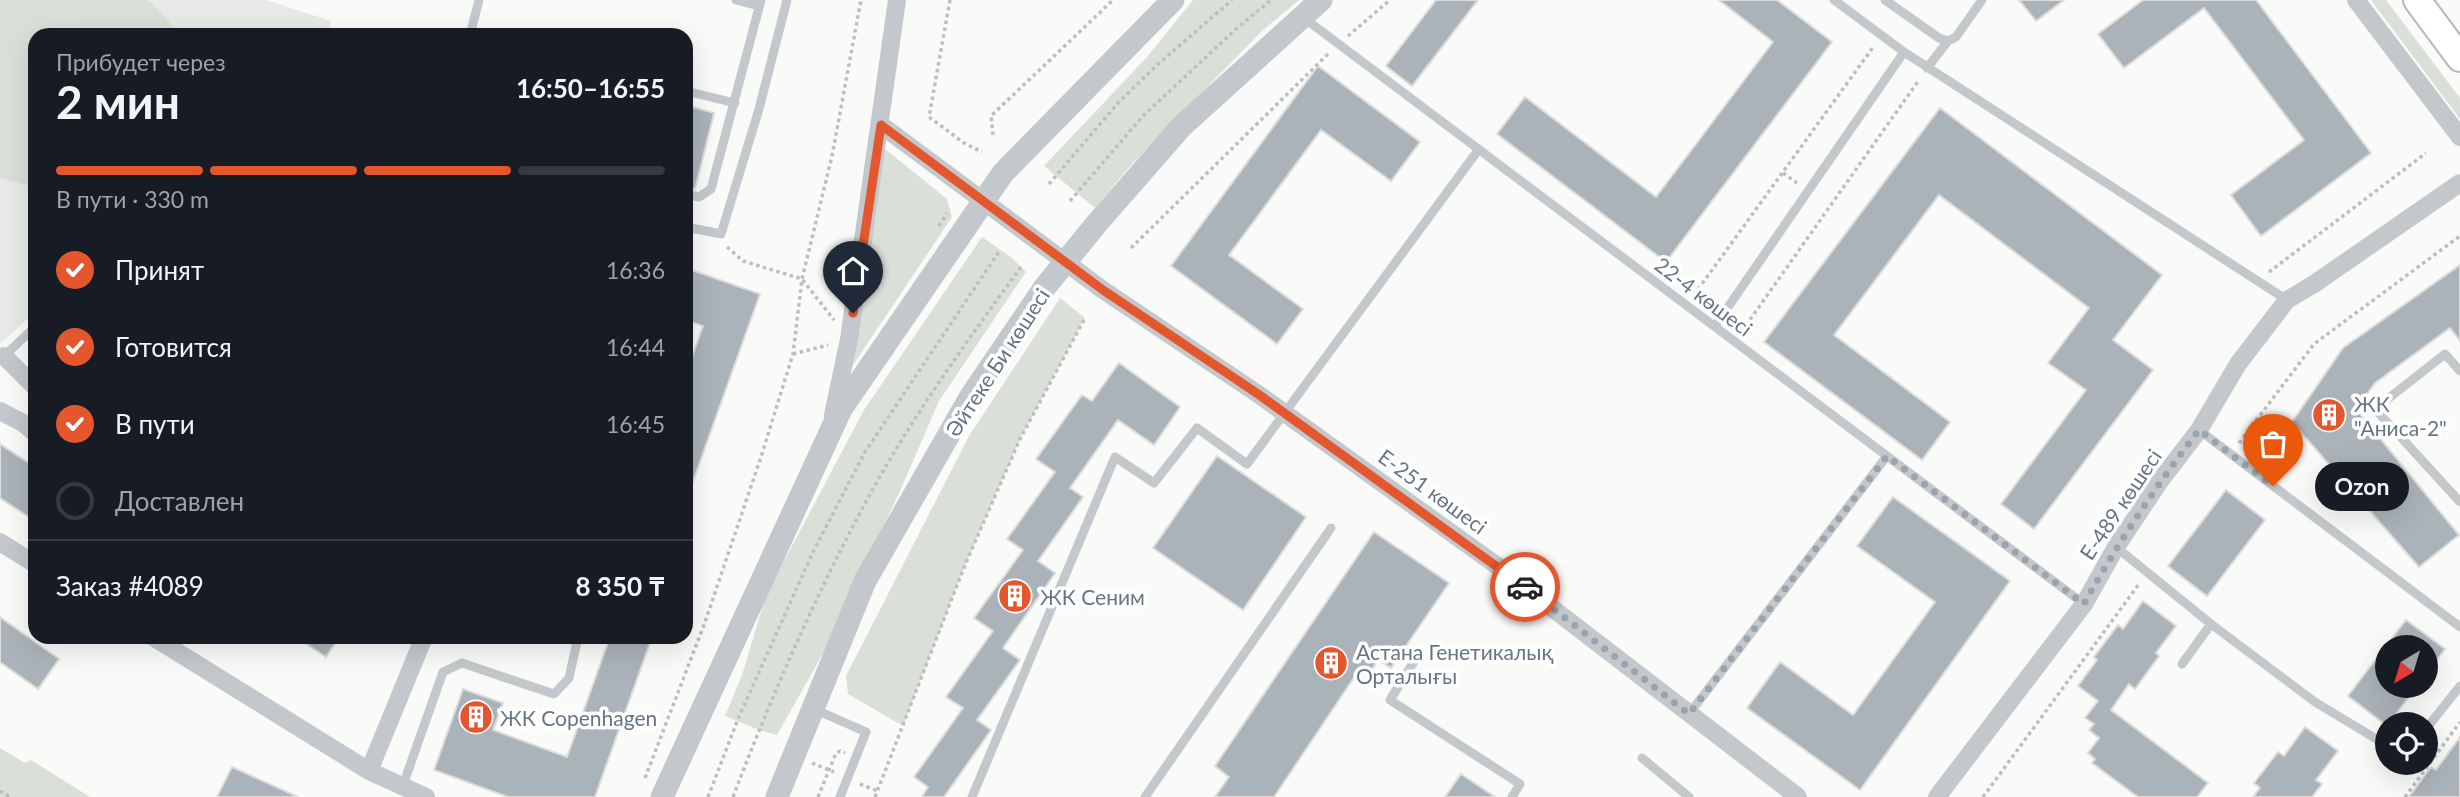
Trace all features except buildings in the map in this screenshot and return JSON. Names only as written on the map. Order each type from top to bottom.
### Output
[{"type":"main road","points":[[2417,0],[2460,58]]},
{"type":"street","points":[[830,431],[849,339],[897,0]]},
{"type":"street","points":[[652,791],[841,409],[1003,173],[1173,0]]},
{"type":"street","name":"Әйтеке Би көшесі","points":[[777,797],[865,581],[971,396],[1065,261],[1182,126],[1321,0]]},
{"type":"street","points":[[2356,0],[2460,137]]},
{"type":"street","name":"Е-251 көшесі","points":[[881,125],[1103,290],[1285,414],[1496,565],[1798,797]]},
{"type":"street","points":[[2287,300],[2460,183]]},
{"type":"street","name":"Е-489 көшесі","points":[[1937,797],[2084,604],[2116,547],[2160,481],[2199,430],[2238,364],[2287,300]]},
{"type":"street","points":[[2,358],[28,381]]},
{"type":"street","points":[[0,411],[28,427]]},
{"type":"street","points":[[0,542],[28,560]]},
{"type":"street","points":[[164,644],[369,771],[426,797]]},
{"type":"street","points":[[369,771],[421,644]]},
{"type":"lane","points":[[472,28],[479,0]]},
{"type":"lane","points":[[693,196],[699,197],[711,189],[760,3],[736,0]]},
{"type":"lane","points":[[693,228],[722,234],[787,0]]},
{"type":"lane","points":[[1834,0],[1927,68],[2287,300]]},
{"type":"lane","points":[[1885,0],[1939,38],[1948,41]]},
{"type":"lane","points":[[1927,68],[1948,41],[1955,37],[1982,0]]},
{"type":"lane","name":"22-4 көшесі","points":[[1302,17],[2084,604]]},
{"type":"lane","points":[[1715,326],[1904,52]]},
{"type":"lane","points":[[693,93],[734,103]]},
{"type":"lane","points":[[972,797],[1115,457],[1154,483],[1197,428],[1247,464],[1479,149]]},
{"type":"lane","points":[[2,358],[28,334]]},
{"type":"lane","points":[[2460,371],[2445,354],[2375,409],[2460,502]]},
{"type":"lane","points":[[2199,430],[2460,627]]},
{"type":"lane","points":[[1689,714],[1887,456]]},
{"type":"lane","points":[[1146,797],[1331,528]]},
{"type":"lane","points":[[2116,547],[2211,624],[2315,702],[2375,738]]},
{"type":"lane","points":[[2182,664],[2211,624]]},
{"type":"lane","points":[[402,788],[443,672],[462,663],[554,694],[569,678],[576,644]]},
{"type":"lane","points":[[1418,655],[1390,700],[1520,785],[1512,797]]},
{"type":"lane","points":[[2438,714],[2460,686]]},
{"type":"lane","points":[[813,708],[866,732],[840,797]]},
{"type":"lane","points":[[1642,758],[1689,797]]},
{"type":"path","points":[[652,791],[793,354],[802,279],[832,156],[861,0]]},
{"type":"path","points":[[950,0],[929,117],[964,144],[982,152]]},
{"type":"path","points":[[993,135],[991,116],[1113,0]]},
{"type":"path","points":[[1049,184],[1118,103],[1232,0]]},
{"type":"path","points":[[1070,201],[1142,117],[1271,0]]},
{"type":"path","points":[[1131,248],[1338,44],[1390,0]]},
{"type":"path","points":[[1687,305],[1881,35]]},
{"type":"path","points":[[1735,341],[1927,68]]},
{"type":"path","points":[[2257,281],[2426,153]]},
{"type":"path","points":[[722,234],[728,249],[743,261],[802,279],[849,339],[793,354]]},
{"type":"path","points":[[2231,454],[2315,344],[2460,236]]},
{"type":"path","points":[[708,797],[738,719],[807,564],[865,452],[1000,250]]},
{"type":"path","points":[[733,797],[755,739],[809,616],[861,510],[924,406],[1021,267]]},
{"type":"path","points":[[875,797],[965,565],[1020,439],[1084,318]]},
{"type":"path","points":[[1983,797],[2148,572]]},
{"type":"path","points":[[2405,797],[2460,722]]},
{"type":"path","points":[[818,797],[836,753],[840,751],[857,756]]},
{"type":"path","points":[[793,756],[847,780]]},
{"type":"path","points":[[866,786],[878,791]]},
{"type":"path","points":[[0,791],[10,797]]},
{"type":"shaded area","points":[[0,0],[266,0],[331,21],[330,28],[28,28],[28,318],[0,344]]},
{"type":"shaded area","points":[[0,0],[147,0],[152,3],[175,28],[28,28],[28,185],[0,178]]},
{"type":"shaded area","points":[[1193,0],[1299,0],[1262,31],[1131,165],[1095,208],[1044,166],[1147,57]]},
{"type":"shaded area","points":[[2371,0],[2386,0],[2460,98],[2460,119]]},
{"type":"shaded area","points":[[885,149],[947,199],[952,217],[851,368],[854,338]]},
{"type":"shaded area","points":[[982,237],[1012,258],[1026,272],[939,401],[826,648],[777,735],[725,716],[742,675],[766,595],[864,410]]},
{"type":"shaded area","points":[[1060,298],[1085,318],[1020,439],[965,565],[903,726],[848,694],[846,676],[969,436]]},
{"type":"shaded area","points":[[0,748],[25,763],[31,760],[90,797],[0,797]]},
{"type":"way so far","points":[[1525,587],[1689,714],[1887,456],[2084,604],[2116,547],[2160,481],[2199,430],[2273,486]]},
{"type":"place","name":"ЖК \"Аниса-2\"","points":[[2329,415]]},
{"type":"place","name":"Ozon","points":[[2273,486]]},
{"type":"place","name":"ЖК Сеним","points":[[1015,596]]},
{"type":"place","name":"Астана Генетикалық Орталығы","points":[[1331,663]]},
{"type":"place","name":"ЖК Copenhagen","points":[[476,717]]},
{"type":"route","points":[[853,313],[881,125],[1103,290],[1258,394],[1525,587]]}]
